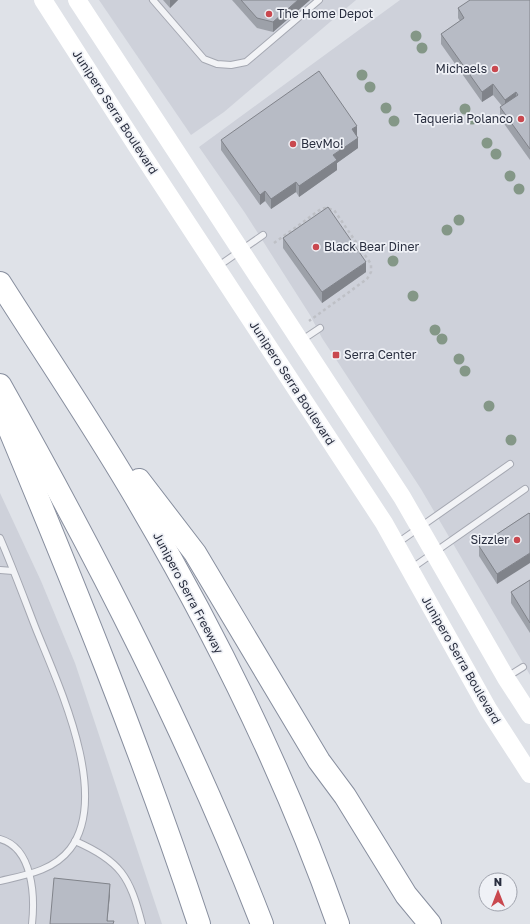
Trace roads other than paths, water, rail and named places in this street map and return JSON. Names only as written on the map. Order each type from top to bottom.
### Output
[{"type":"highway","name":"Junipero Serra Freeway","points":[[0,283],[75,399],[140,505],[235,681],[287,795],[338,924]]},
{"type":"highway","points":[[0,385],[84,538],[159,688],[222,825],[262,924]]},
{"type":"highway","points":[[75,399],[195,553],[319,761],[338,800],[410,924]]},
{"type":"highway","points":[[0,408],[104,663],[160,811],[199,924]]},
{"type":"highway","points":[[319,761],[345,796],[406,895],[430,924]]},
{"type":"main road","name":"Junipero Serra Boulevard","points":[[43,0],[396,544],[488,709],[530,774]]},
{"type":"main road","points":[[77,0],[156,124],[242,250],[421,527],[506,678],[530,715]]},
{"type":"lane","points":[[153,0],[204,59],[217,64],[231,65],[246,62],[319,0]]},
{"type":"lane","points":[[216,268],[263,235]]},
{"type":"lane","points":[[301,341],[320,328]]},
{"type":"lane","points":[[396,544],[510,464]]},
{"type":"lane","points":[[411,569],[526,489]]},
{"type":"lane","points":[[0,538],[69,715],[83,767],[86,802],[75,841],[64,856],[54,864],[28,874],[0,880]]},
{"type":"lane","points":[[0,570],[13,571]]},
{"type":"lane","points":[[506,678],[523,667]]},
{"type":"lane","points":[[0,839],[13,844],[18,851],[28,874],[33,900],[32,924]]},
{"type":"lane","points":[[75,841],[94,849],[110,861],[123,874],[135,896],[142,924]]},
{"type":"place","name":"The Home Depot","points":[[269,14]]},
{"type":"place","name":"Michaels","points":[[495,69]]},
{"type":"place","name":"Taqueria Polanco","points":[[521,119]]},
{"type":"place","name":"BevMo!","points":[[293,144]]},
{"type":"place","name":"Black Bear Diner","points":[[316,247]]},
{"type":"place","name":"Serra Center","points":[[336,355]]},
{"type":"place","name":"Sizzler","points":[[517,540]]}]
